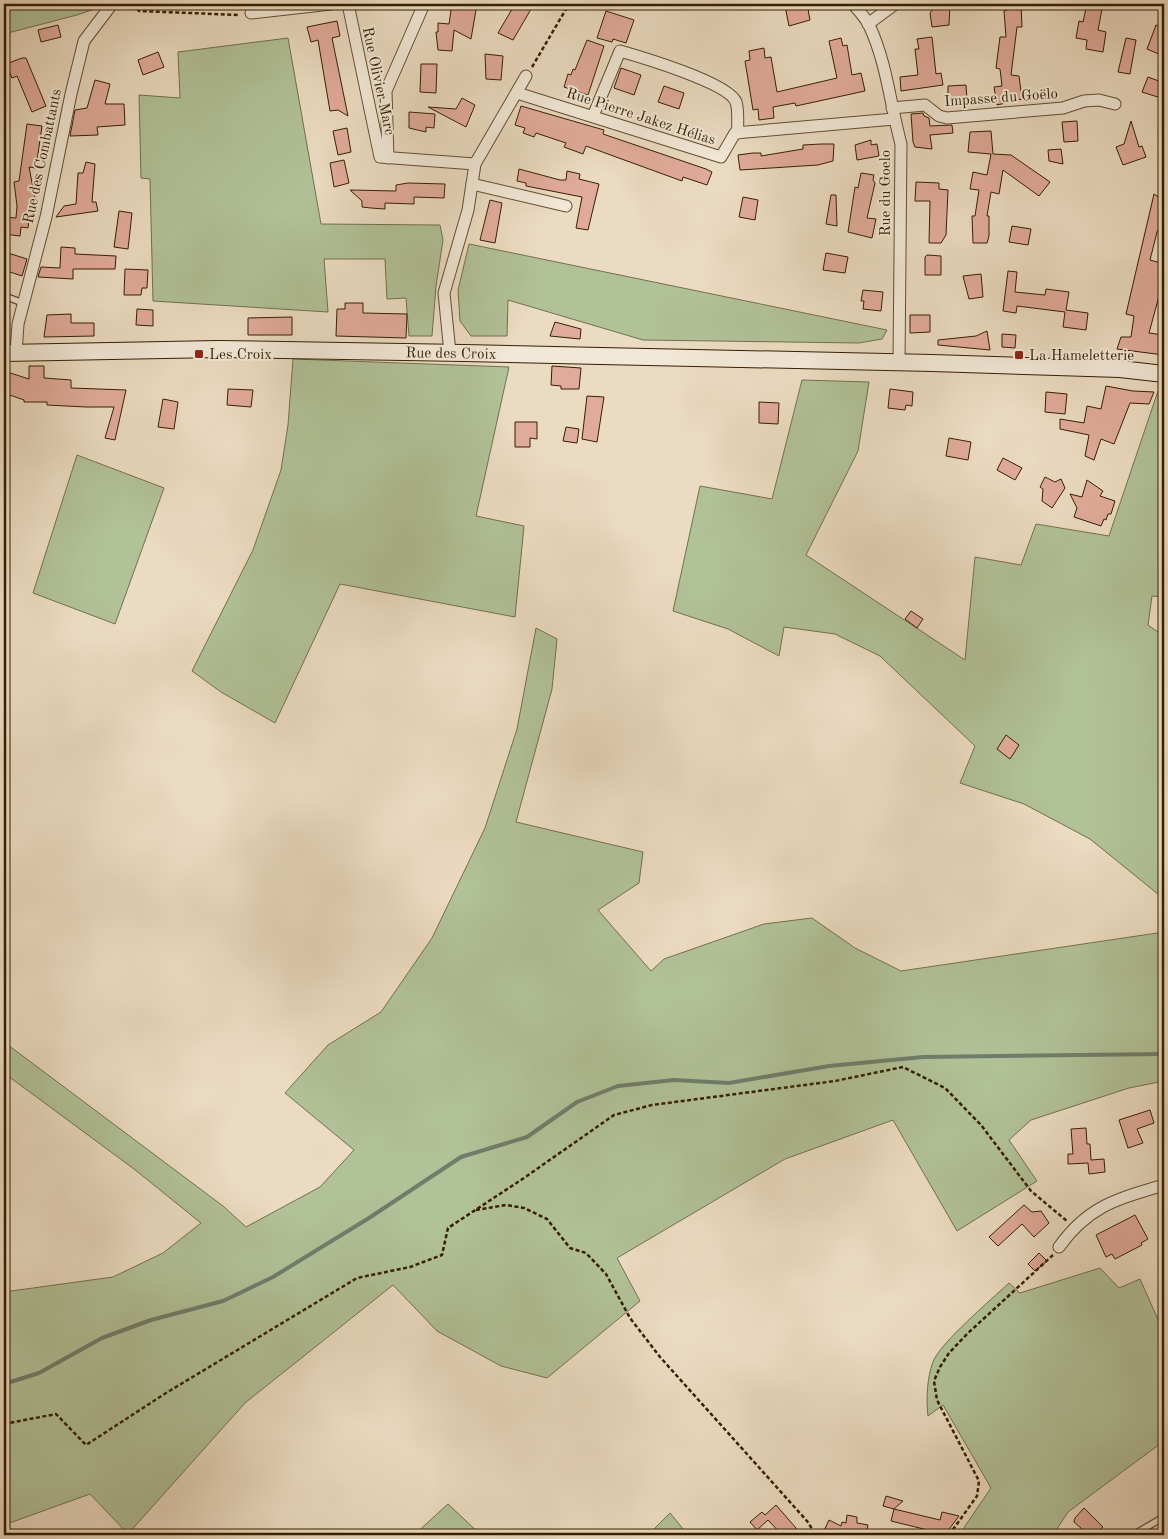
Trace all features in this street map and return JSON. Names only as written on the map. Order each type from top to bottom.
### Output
[{"type":"main road","name":"Rue des Croix","points":[[10,353],[218,349],[450,353],[1120,369],[1164,374]]},
{"type":"street","name":"Rue des Combattants","points":[[10,353],[46,217],[71,94],[84,41],[112,4]]},
{"type":"street","points":[[251,13],[331,4]]},
{"type":"street","name":"Rue Olivier Marc","points":[[348,4],[367,93],[384,158]]},
{"type":"street","name":"Rue Olivier Marc","points":[[384,158],[386,91],[424,4]]},
{"type":"street","name":"Rue du Goelo","points":[[853,4],[868,24],[886,72],[893,114],[901,144],[899,363]]},
{"type":"street","points":[[868,24],[895,4]]},
{"type":"street","points":[[593,116],[620,51],[639,56],[724,89],[736,101],[738,133]]},
{"type":"street","points":[[450,353],[444,292],[457,252],[475,164],[526,76]]},
{"type":"street","points":[[367,93],[386,91]]},
{"type":"street","name":"Rue Pierre Jakez Hélias","points":[[516,93],[721,157],[734,133],[893,114]]},
{"type":"street","name":"Impasse du Goëlo","points":[[893,114],[925,105],[938,116],[948,118],[1063,108],[1084,101],[1099,100],[1115,104]]},
{"type":"street","name":"Rue Olivier Marc","points":[[384,158],[475,164]]},
{"type":"street","points":[[472,184],[566,206]]},
{"type":"street","points":[[1059,1246],[1074,1226],[1109,1201],[1164,1185]]},
{"type":"lane","points":[[4,295],[23,303]]},
{"type":"lane","points":[[1133,1535],[1164,1517]]},
{"type":"path","points":[[133,4],[139,11],[234,16],[251,13]]},
{"type":"path","points":[[526,76],[570,4]]},
{"type":"path","points":[[4,1424],[56,1414],[86,1445],[166,1393],[357,1278],[410,1267],[442,1255],[448,1228],[614,1115],[652,1105],[835,1081],[903,1067],[945,1088],[981,1125],[1031,1191],[1074,1226]]},
{"type":"path","points":[[474,1210],[506,1206],[524,1208],[547,1220],[570,1248],[586,1252],[606,1274],[630,1318],[660,1357],[807,1521],[816,1535]]},
{"type":"path","points":[[949,1535],[977,1496],[979,1481],[937,1400],[934,1381],[949,1353],[1004,1298],[1048,1261],[1059,1246]]},
{"type":"green space","points":[[4,4],[109,4],[77,15],[4,34]]},
{"type":"green space","points":[[288,38],[321,224],[440,225],[443,240],[436,286],[432,336],[409,336],[406,298],[387,299],[385,259],[324,259],[328,312],[153,301],[150,179],[141,178],[139,95],[180,98],[178,52]]},
{"type":"green space","points":[[469,244],[887,330],[882,339],[859,343],[643,340],[508,300],[507,336],[471,336],[460,321],[458,290]]},
{"type":"green space","points":[[293,359],[509,367],[476,516],[524,526],[515,617],[340,584],[275,723],[221,692],[192,671],[253,550],[281,470],[288,425]]},
{"type":"green space","points":[[802,380],[869,382],[858,451],[806,555],[965,660],[975,557],[1021,565],[1036,524],[1109,536],[1158,391],[1164,392],[1164,597],[1152,596],[1148,625],[1164,636],[1164,899],[1090,839],[1024,804],[960,783],[975,746],[880,656],[835,634],[784,627],[779,656],[728,629],[673,611],[700,486],[772,499]]},
{"type":"green space","points":[[77,455],[164,488],[115,624],[33,593]]},
{"type":"green space","points":[[536,628],[557,639],[552,689],[516,822],[643,852],[639,883],[598,910],[651,971],[664,959],[764,924],[812,918],[855,948],[901,971],[1164,932],[1164,1081],[1129,1088],[1031,1120],[1009,1140],[1037,1181],[957,1231],[893,1120],[785,1159],[617,1258],[640,1301],[547,1378],[501,1366],[437,1331],[393,1285],[245,1403],[128,1534],[90,1494],[4,1525],[4,1292],[113,1277],[163,1253],[201,1223],[134,1169],[4,1073],[4,1042],[223,1206],[246,1227],[320,1187],[354,1150],[285,1093],[328,1045],[381,1012],[432,938],[485,828],[517,729]]},
{"type":"green space","points":[[1100,1268],[1119,1288],[1140,1279],[1164,1333],[1164,1441],[1068,1512],[1053,1535],[959,1535],[991,1488],[943,1405],[928,1416],[929,1375],[937,1354],[955,1333],[1009,1283],[1020,1293]]},
{"type":"green space","points":[[448,1504],[481,1535],[414,1535]]},
{"type":"green space","points":[[670,1513],[688,1535],[648,1535]]},
{"type":"building","points":[[452,4],[477,4],[471,39],[454,30],[452,51],[438,50],[436,32],[438,32],[438,23],[449,24]]},
{"type":"building","points":[[515,4],[534,4],[513,40],[498,33]]},
{"type":"building","points":[[807,4],[810,20],[789,26],[785,6]]},
{"type":"building","points":[[933,4],[950,4],[949,25],[932,27],[930,13],[934,8]]},
{"type":"building","points":[[1007,4],[1021,4],[1022,27],[1017,27],[1011,75],[1019,76],[1022,99],[997,105],[994,87],[1002,86],[1000,69],[996,68],[1000,37],[1006,37],[1004,11],[1007,10]]},
{"type":"building","points":[[1087,4],[1103,4],[1098,30],[1106,32],[1103,52],[1086,49],[1087,40],[1076,38],[1079,21],[1083,22]]},
{"type":"building","points":[[606,11],[634,20],[626,43],[613,39],[612,42],[597,38]]},
{"type":"building","points":[[337,21],[340,36],[332,38],[348,116],[338,110],[330,111],[318,40],[311,42],[307,27]]},
{"type":"building","points":[[58,25],[61,37],[41,42],[38,30]]},
{"type":"building","points":[[1156,25],[1164,29],[1164,47],[1161,55],[1147,49]]},
{"type":"building","points":[[932,37],[936,74],[941,73],[943,85],[901,91],[900,77],[918,75],[915,49],[919,49],[917,39]]},
{"type":"building","points":[[841,38],[843,46],[847,45],[852,75],[861,73],[865,91],[796,106],[795,103],[773,107],[774,118],[759,120],[758,109],[753,110],[745,61],[750,60],[749,51],[764,48],[765,58],[771,57],[777,92],[837,78],[829,41]]},
{"type":"building","points":[[1126,38],[1136,40],[1130,74],[1118,72]]},
{"type":"building","points":[[587,40],[604,46],[588,95],[564,87],[568,74],[571,75],[573,69],[575,70]]},
{"type":"building","points":[[158,52],[164,67],[143,75],[138,60]]},
{"type":"building","points":[[485,54],[503,56],[501,80],[486,79]]},
{"type":"building","points":[[26,58],[46,106],[32,112],[17,76],[12,78],[6,64]]},
{"type":"building","points":[[421,64],[437,64],[436,93],[420,92]]},
{"type":"building","points":[[621,68],[641,75],[634,95],[614,88]]},
{"type":"building","points":[[1148,77],[1164,83],[1164,99],[1142,92]]},
{"type":"building","points":[[95,80],[110,84],[105,104],[124,104],[125,125],[97,127],[98,135],[70,136],[75,110],[87,108]]},
{"type":"building","points":[[966,85],[967,100],[948,101],[948,86]]},
{"type":"building","points":[[664,86],[684,93],[679,109],[658,102]]},
{"type":"building","points":[[462,98],[475,105],[466,127],[428,107],[456,109]]},
{"type":"building","points":[[521,106],[604,130],[603,134],[706,169],[712,172],[707,185],[683,177],[682,181],[586,146],[583,154],[564,147],[566,143],[536,133],[534,137],[523,133],[525,128],[515,125]]},
{"type":"building","points":[[409,112],[435,114],[434,128],[426,127],[426,132],[409,128]]},
{"type":"building","points":[[923,113],[924,116],[929,118],[930,126],[952,125],[953,133],[930,135],[932,149],[915,147],[913,142],[911,114]]},
{"type":"building","points":[[1077,121],[1078,141],[1064,142],[1062,122]]},
{"type":"building","points":[[1131,121],[1139,147],[1142,146],[1146,157],[1123,165],[1116,147],[1124,144]]},
{"type":"building","points":[[27,124],[42,126],[36,168],[29,167],[35,198],[31,199],[28,228],[21,227],[20,236],[4,234],[4,217],[16,218],[17,206],[14,182],[19,181]]},
{"type":"building","points":[[347,128],[351,152],[338,155],[333,131]]},
{"type":"building","points":[[991,131],[993,154],[1011,155],[1050,182],[1039,196],[1003,170],[999,194],[991,192],[987,216],[989,216],[989,236],[987,243],[973,243],[972,216],[975,216],[979,190],[970,189],[973,172],[987,175],[991,154],[968,152],[970,132]]},
{"type":"building","points":[[871,140],[871,145],[877,144],[879,156],[857,160],[855,145]]},
{"type":"building","points":[[834,144],[833,161],[818,165],[740,170],[738,155],[761,153],[761,156],[803,149],[803,145]]},
{"type":"building","points":[[1061,149],[1063,164],[1049,161],[1048,150]]},
{"type":"building","points":[[344,160],[349,183],[334,187],[330,163]]},
{"type":"building","points":[[86,162],[95,164],[92,202],[96,202],[98,211],[56,217],[64,206],[76,204],[78,173],[83,173]]},
{"type":"building","points":[[519,169],[560,180],[566,180],[567,171],[580,174],[579,179],[599,184],[588,230],[576,228],[582,197],[526,186],[526,183],[517,181]]},
{"type":"building","points":[[861,173],[874,175],[873,180],[875,183],[867,218],[876,219],[872,238],[848,232],[855,187],[858,188]]},
{"type":"building","points":[[916,182],[939,183],[939,189],[948,190],[946,235],[941,243],[929,243],[930,201],[915,201]]},
{"type":"building","points":[[408,183],[445,184],[444,198],[414,197],[414,204],[385,203],[385,209],[371,208],[362,207],[362,201],[350,190],[396,191],[396,185]]},
{"type":"building","points":[[1154,194],[1164,201],[1164,221],[1157,232],[1150,260],[1164,264],[1164,285],[1162,285],[1149,333],[1164,335],[1164,355],[1117,349],[1121,337],[1131,337],[1134,316],[1126,314]]},
{"type":"building","points":[[831,195],[836,195],[837,226],[826,224]]},
{"type":"building","points":[[743,197],[758,200],[755,220],[739,217]]},
{"type":"building","points":[[490,200],[502,203],[495,243],[480,240]]},
{"type":"building","points":[[119,211],[132,213],[128,249],[114,247]]},
{"type":"building","points":[[1012,226],[1031,229],[1028,245],[1009,242]]},
{"type":"building","points":[[61,247],[75,248],[75,254],[116,256],[115,269],[73,269],[73,279],[38,277],[41,267],[60,268]]},
{"type":"building","points":[[8,253],[27,259],[22,276],[4,270]]},
{"type":"building","points":[[826,253],[848,257],[845,273],[823,270]]},
{"type":"building","points":[[927,255],[941,256],[941,275],[925,275],[925,257]]},
{"type":"building","points":[[125,269],[148,270],[147,288],[142,288],[141,295],[124,295]]},
{"type":"building","points":[[1008,271],[1017,272],[1015,292],[1045,295],[1046,289],[1069,292],[1066,310],[1088,313],[1086,330],[1063,327],[1065,312],[1017,306],[1016,313],[1003,311]]},
{"type":"building","points":[[981,274],[983,297],[969,299],[963,276]]},
{"type":"building","points":[[863,290],[883,292],[881,311],[863,309],[864,301],[861,301]]},
{"type":"building","points":[[345,303],[363,303],[363,313],[407,314],[406,338],[336,336],[337,309],[345,309]]},
{"type":"building","points":[[137,309],[153,310],[153,326],[136,325]]},
{"type":"building","points":[[71,314],[71,323],[94,323],[94,336],[44,337],[47,315]]},
{"type":"building","points":[[910,315],[930,315],[930,332],[910,333]]},
{"type":"building","points":[[292,317],[292,335],[248,335],[248,318]]},
{"type":"building","points":[[555,322],[581,329],[580,339],[550,336]]},
{"type":"building","points":[[987,331],[990,350],[938,345],[938,340],[976,336]]},
{"type":"building","points":[[1002,334],[1016,335],[1015,348],[1002,347]]},
{"type":"building","points":[[29,366],[44,366],[44,378],[71,380],[71,388],[126,390],[115,440],[105,438],[114,407],[47,405],[47,402],[24,402],[24,400],[4,393],[4,371],[29,379]]},
{"type":"building","points":[[552,366],[581,368],[579,389],[561,389],[561,386],[551,385]]},
{"type":"building","points":[[1106,386],[1133,391],[1154,392],[1149,404],[1130,403],[1114,444],[1101,439],[1094,460],[1085,456],[1089,435],[1060,429],[1060,419],[1084,423],[1087,406],[1101,409]]},
{"type":"building","points":[[228,389],[253,390],[251,407],[227,405]]},
{"type":"building","points":[[890,389],[913,392],[912,406],[906,405],[905,410],[888,408]]},
{"type":"building","points":[[1046,392],[1067,394],[1065,414],[1045,412]]},
{"type":"building","points":[[587,396],[604,397],[597,442],[582,439]]},
{"type":"building","points":[[163,399],[178,402],[174,429],[158,427]]},
{"type":"building","points":[[759,402],[779,403],[778,424],[759,423]]},
{"type":"building","points":[[515,422],[537,422],[537,439],[530,438],[530,447],[515,447]]},
{"type":"building","points":[[566,427],[579,429],[577,443],[563,441]]},
{"type":"building","points":[[949,438],[971,442],[968,460],[946,456]]},
{"type":"building","points":[[1003,458],[1022,468],[1015,480],[997,470]]},
{"type":"building","points":[[1045,477],[1055,482],[1061,479],[1065,488],[1052,508],[1042,501],[1043,489],[1040,487]]},
{"type":"building","points":[[1087,480],[1103,491],[1100,496],[1115,501],[1111,514],[1108,514],[1101,526],[1074,517],[1077,508],[1070,494],[1082,497]]},
{"type":"building","points":[[911,611],[923,619],[917,628],[905,619]]},
{"type":"building","points":[[1006,735],[1019,745],[1010,759],[997,749]]},
{"type":"building","points":[[1150,1110],[1154,1123],[1137,1129],[1143,1143],[1128,1148],[1119,1120]]},
{"type":"building","points":[[1086,1128],[1091,1160],[1104,1159],[1105,1172],[1089,1174],[1088,1163],[1068,1164],[1068,1154],[1073,1154],[1071,1129]]},
{"type":"building","points":[[1024,1205],[1032,1212],[1041,1211],[1049,1223],[1034,1237],[1022,1224],[998,1246],[989,1237]]},
{"type":"building","points":[[1135,1215],[1148,1239],[1141,1243],[1142,1245],[1115,1259],[1112,1254],[1106,1257],[1096,1235]]},
{"type":"building","points":[[1039,1253],[1047,1261],[1035,1271],[1028,1264]]},
{"type":"building","points":[[886,1496],[903,1501],[894,1509],[883,1506]]},
{"type":"building","points":[[776,1505],[802,1535],[782,1535],[768,1520],[757,1530],[750,1522],[762,1512],[765,1515]]},
{"type":"building","points":[[1084,1508],[1103,1527],[1094,1535],[1089,1535],[1074,1522],[1075,1518]]},
{"type":"building","points":[[894,1509],[940,1520],[942,1512],[959,1516],[947,1532],[940,1533],[891,1521]]},
{"type":"building","points":[[847,1515],[857,1517],[857,1523],[868,1525],[866,1535],[822,1535],[829,1520],[841,1526],[842,1522],[846,1523]]},
{"type":"waterway","points":[[4,1384],[39,1373],[102,1338],[151,1320],[223,1301],[273,1277],[369,1218],[461,1157],[527,1137],[577,1102],[618,1086],[674,1080],[729,1083],[829,1066],[923,1057],[1164,1054]]},
{"type":"place","name":"Les Croix","points":[[199,354]]},
{"type":"place","name":"La Hameletterie","points":[[1019,355]]}]
